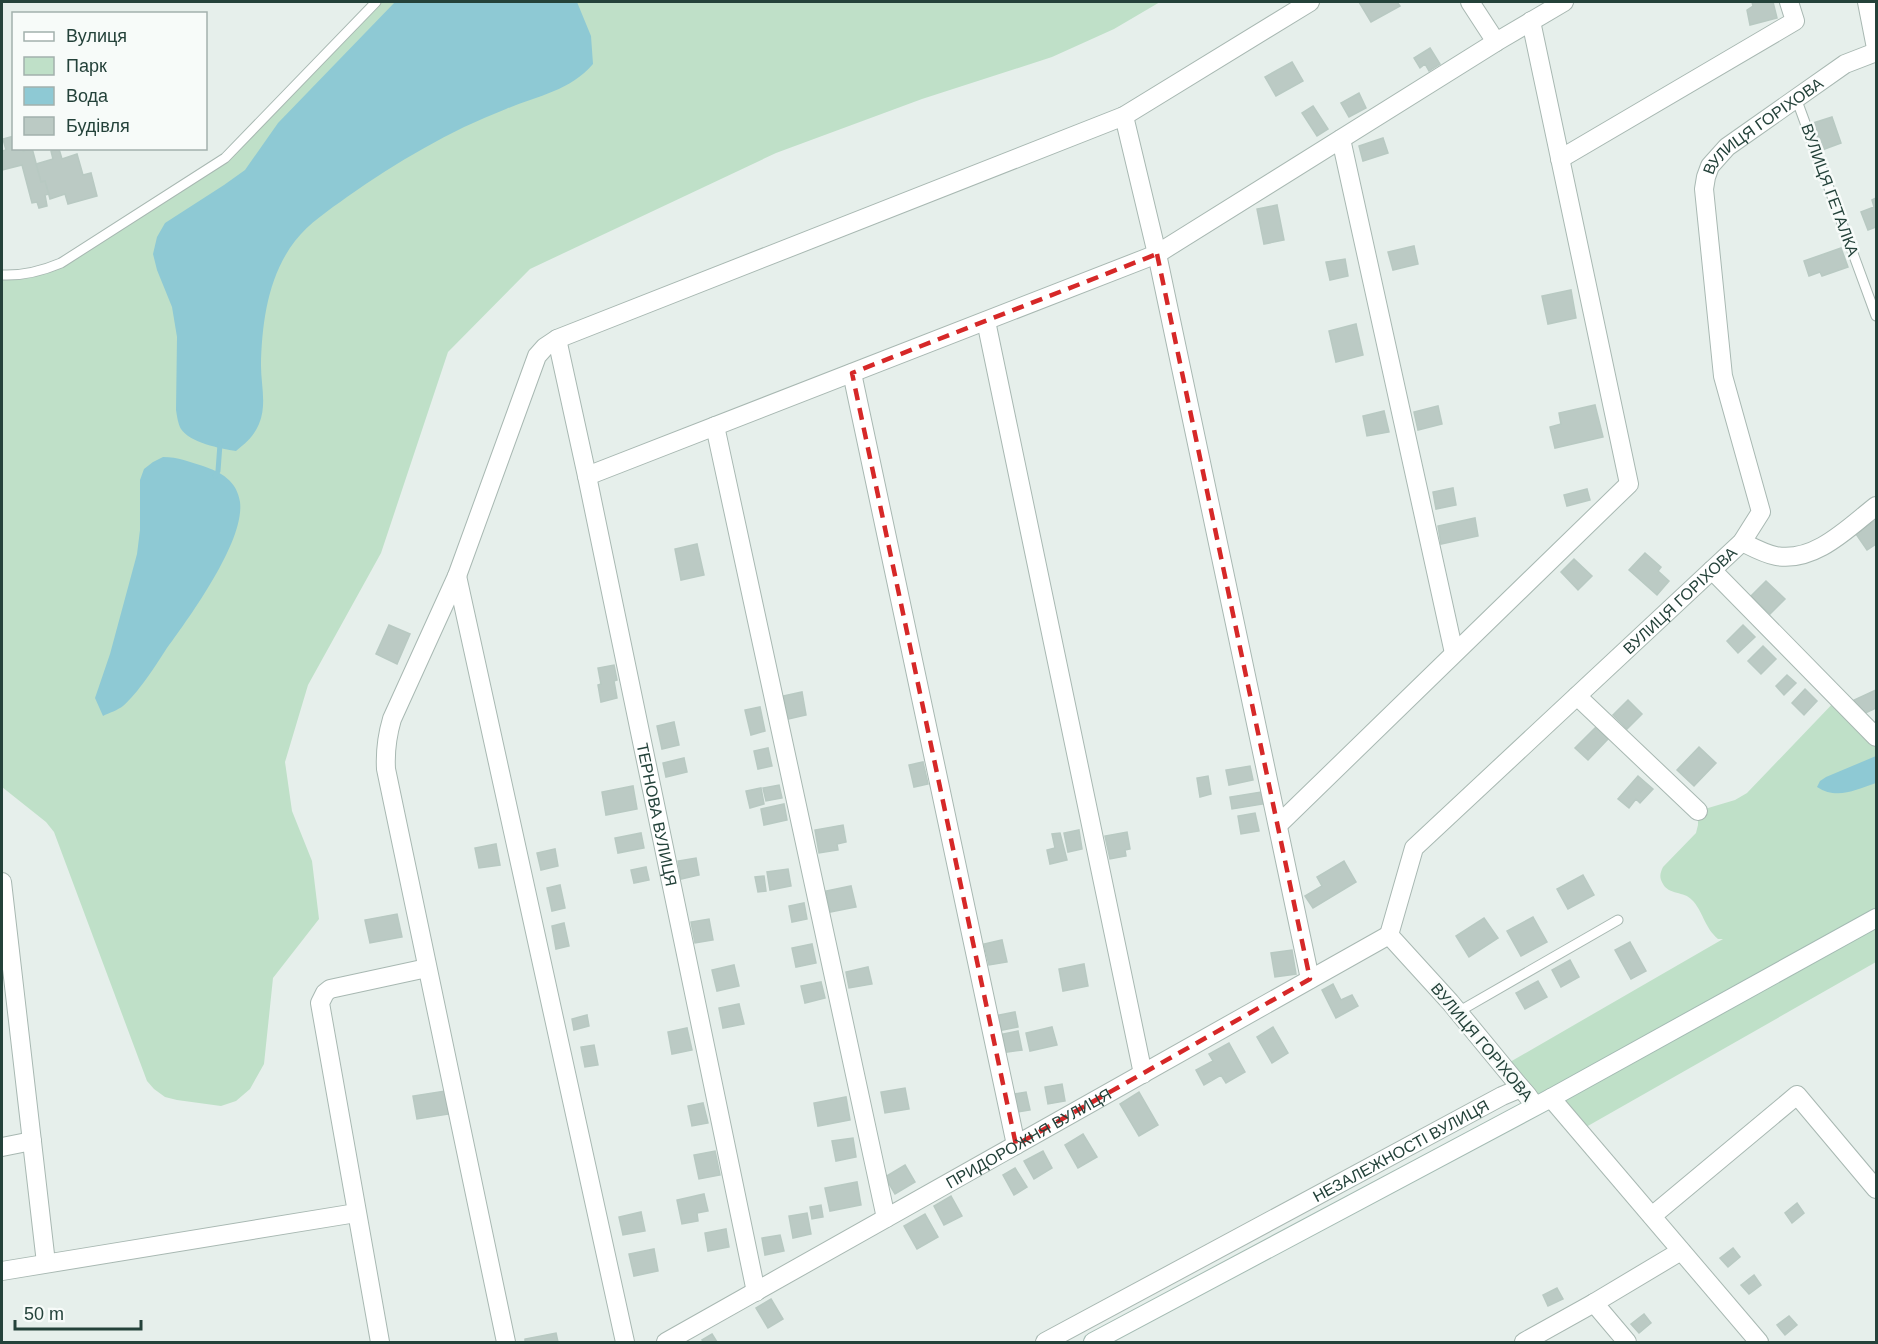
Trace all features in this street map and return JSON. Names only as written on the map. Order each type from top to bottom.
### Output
[{"type":"street","points":[[506,1342],[386,769],[385,750],[392,719],[457,576],[537,356],[544,347],[557,339],[1124,116],[1310,2]]},
{"type":"street","points":[[1470,2],[1496,42]]},
{"type":"street","points":[[587,476],[1157,255],[1496,42],[1564,2]]},
{"type":"street","points":[[1560,159],[1795,21],[1789,2]]},
{"type":"street","points":[[1867,2],[1876,50]]},
{"type":"street","points":[[1278,825],[1629,484],[1531,21]]},
{"type":"street","name":"ВУЛИЦЯ ГОРІХОВА","points":[[1521,1088],[1389,934],[1414,848],[1742,542],[1761,512],[1723,376],[1704,189],[1706,177],[1717,156],[1727,147],[1845,64],[1876,50]]},
{"type":"street","points":[[1124,116],[1157,255],[1310,979]]},
{"type":"street","points":[[1341,139],[1454,653]]},
{"type":"street","points":[[986,321],[1143,1074]]},
{"type":"street","name":"ТЕРНОВА ВУЛИЦЯ","points":[[557,339],[756,1292]]},
{"type":"street","points":[[852,373],[1016,1145]]},
{"type":"street","points":[[716,426],[886,1218]]},
{"type":"street","points":[[1742,542],[1775,556],[1801,555],[1830,542],[1876,506]]},
{"type":"street","points":[[1712,570],[1876,737]]},
{"type":"street","points":[[457,576],[624,1342]]},
{"type":"street","points":[[1577,696],[1698,811]]},
{"type":"street","points":[[2,882],[10,1020],[32,1141],[45,1263]]},
{"type":"street","points":[[1093,1342],[1543,1102],[1876,918]]},
{"type":"street","name":"ПРИДОРОЖНЯ ВУЛИЦЯ","points":[[666,1342],[1389,934]]},
{"type":"street","points":[[380,1342],[320,1003],[330,989],[427,968]]},
{"type":"street","points":[[1521,1088],[1543,1102],[1652,1216],[1759,1342]]},
{"type":"street","name":"НЕЗАЛЕЖНОСТІ ВУЛИЦЯ","points":[[1045,1342],[1502,1096],[1521,1088]]},
{"type":"street","points":[[1652,1216],[1797,1095],[1876,1189]]},
{"type":"street","points":[[2,1147],[32,1141]]},
{"type":"street","points":[[2,1271],[356,1213]]},
{"type":"street","points":[[1524,1342],[1594,1304],[1681,1251]]},
{"type":"street","points":[[1594,1304],[1627,1342]]},
{"type":"lane","points":[[2,275],[27,274],[46,270],[61,263],[225,158],[376,2]]},
{"type":"lane","name":"ВУЛИЦЯ ГЕТАЛКА","points":[[1796,98],[1876,316]]},
{"type":"lane","points":[[1458,1012],[1618,920]]},
{"type":"highlighted area","points":[[1157,254],[1310,979],[1016,1145],[852,373]]},
{"type":"green space","points":[[376,2],[1160,2],[1114,29],[1052,57],[922,99],[776,153],[530,269],[448,352],[381,553],[308,685],[285,762],[292,811],[312,861],[319,919],[273,978],[264,1064],[250,1089],[236,1101],[221,1106],[177,1100],[165,1097],[147,1081],[54,832],[46,822],[2,787],[2,275],[46,270],[210,169]]},
{"type":"green space","points":[[1838,698],[1876,737],[1876,962],[1579,1131],[1551,1098],[1535,1105],[1503,1066],[1723,939],[1718,939],[1713,934],[1699,909],[1689,897],[1666,887],[1660,878],[1663,867],[1696,833],[1698,811],[1735,800],[1747,793]]},
{"type":"water","points":[[395,2],[577,2],[591,36],[593,64],[564,87],[464,127],[424,148],[366,184],[306,228],[278,269],[268,300],[261,366],[263,410],[257,428],[236,451],[214,447],[191,438],[181,429],[177,417],[177,337],[172,307],[153,254],[157,237],[165,223],[245,170],[278,123]]},
{"type":"water","points":[[163,457],[203,466],[227,478],[238,495],[239,519],[234,538],[213,580],[146,680],[129,701],[103,716],[95,698],[110,654],[137,554],[140,530],[140,480],[144,469]]},
{"type":"water","points":[[1876,756],[1876,783],[1839,793],[1824,791],[1817,787],[1826,777]]},
{"type":"building","points":[[1359,2],[1397,2],[1400,6],[1371,22]]},
{"type":"building","points":[[1752,2],[1773,2],[1777,18],[1750,25],[1747,10],[1753,6]]},
{"type":"building","points":[[1430,48],[1440,64],[1429,71],[1425,64],[1420,68],[1414,58]]},
{"type":"building","points":[[1292,62],[1303,81],[1276,96],[1265,77]]},
{"type":"building","points":[[1359,93],[1366,108],[1349,117],[1341,103]]},
{"type":"building","points":[[1313,106],[1328,129],[1317,136],[1302,113]]},
{"type":"building","points":[[1832,117],[1841,143],[1822,150],[1813,123]]},
{"type":"building","points":[[12,137],[12,150],[33,150],[41,182],[45,181],[49,194],[45,195],[47,206],[39,208],[37,202],[32,203],[22,165],[2,170],[2,151],[6,150],[3,139]]},
{"type":"building","points":[[1383,138],[1388,153],[1363,161],[1359,146]]},
{"type":"building","points":[[59,150],[62,159],[77,154],[83,175],[91,173],[97,196],[68,204],[65,194],[50,199],[45,181],[41,182],[36,164],[53,159],[51,151]]},
{"type":"building","points":[[1876,198],[1876,227],[1868,230],[1861,212],[1874,207],[1872,200]]},
{"type":"building","points":[[1277,205],[1284,240],[1264,244],[1257,209]]},
{"type":"building","points":[[1414,246],[1418,264],[1393,270],[1388,252]]},
{"type":"building","points":[[1841,248],[1848,267],[1822,276],[1820,272],[1809,276],[1804,261]]},
{"type":"building","points":[[1345,259],[1348,276],[1330,280],[1326,262]]},
{"type":"building","points":[[1571,290],[1576,318],[1548,324],[1542,296]]},
{"type":"building","points":[[1356,324],[1363,355],[1336,362],[1329,331]]},
{"type":"building","points":[[1595,405],[1603,437],[1555,448],[1550,427],[1561,424],[1559,413]]},
{"type":"building","points":[[1438,406],[1442,424],[1418,430],[1414,412]]},
{"type":"building","points":[[1384,411],[1389,432],[1367,436],[1363,416]]},
{"type":"building","points":[[1453,488],[1456,505],[1436,509],[1433,492]]},
{"type":"building","points":[[1587,489],[1590,500],[1567,506],[1564,495]]},
{"type":"building","points":[[1475,518],[1478,536],[1441,544],[1438,526]]},
{"type":"building","points":[[1876,520],[1876,544],[1867,550],[1856,534]]},
{"type":"building","points":[[697,544],[704,575],[681,580],[675,549]]},
{"type":"building","points":[[1645,553],[1661,567],[1658,571],[1669,581],[1657,595],[1629,570]]},
{"type":"building","points":[[1574,559],[1592,576],[1578,590],[1561,572]]},
{"type":"building","points":[[1766,581],[1785,599],[1770,614],[1751,596]]},
{"type":"building","points":[[389,625],[410,634],[397,664],[376,654]]},
{"type":"building","points":[[1743,625],[1755,637],[1738,653],[1727,641]]},
{"type":"building","points":[[1763,646],[1776,659],[1761,674],[1748,661]]},
{"type":"building","points":[[614,665],[617,698],[601,702],[598,668]]},
{"type":"building","points":[[1787,675],[1796,683],[1784,695],[1776,686]]},
{"type":"building","points":[[1805,689],[1817,701],[1804,715],[1792,703]]},
{"type":"building","points":[[1876,690],[1876,708],[1861,715],[1854,700]]},
{"type":"building","points":[[802,692],[806,715],[788,719],[783,696]]},
{"type":"building","points":[[1628,700],[1642,714],[1627,729],[1613,715]]},
{"type":"building","points":[[760,707],[765,731],[751,735],[745,710]]},
{"type":"building","points":[[674,722],[679,745],[662,749],[657,726]]},
{"type":"building","points":[[1596,727],[1608,739],[1588,760],[1575,748]]},
{"type":"building","points":[[1699,747],[1716,763],[1694,786],[1677,770]]},
{"type":"building","points":[[768,748],[772,766],[758,769],[754,751]]},
{"type":"building","points":[[684,758],[687,772],[666,777],[663,763]]},
{"type":"building","points":[[923,762],[928,784],[914,787],[909,765]]},
{"type":"building","points":[[1250,766],[1253,780],[1229,785],[1226,770]]},
{"type":"building","points":[[1208,776],[1211,794],[1200,797],[1197,778]]},
{"type":"building","points":[[1638,776],[1653,789],[1640,803],[1636,799],[1629,808],[1618,799]]},
{"type":"building","points":[[779,785],[782,798],[766,801],[763,788]]},
{"type":"building","points":[[633,786],[637,809],[606,815],[602,792]]},
{"type":"building","points":[[761,788],[764,804],[750,808],[746,791]]},
{"type":"building","points":[[1261,792],[1263,804],[1232,809],[1230,797]]},
{"type":"building","points":[[784,804],[787,820],[764,825],[761,809]]},
{"type":"building","points":[[1255,813],[1259,831],[1241,834],[1238,816]]},
{"type":"building","points":[[843,825],[846,842],[837,844],[838,850],[819,853],[815,830]]},
{"type":"building","points":[[1079,830],[1082,849],[1068,852],[1064,833]]},
{"type":"building","points":[[1127,832],[1130,849],[1125,850],[1126,856],[1110,859],[1105,836]]},
{"type":"building","points":[[641,833],[644,848],[618,853],[615,838]]},
{"type":"building","points":[[1060,833],[1067,860],[1050,864],[1047,850],[1055,848],[1052,834]]},
{"type":"building","points":[[496,844],[500,865],[479,868],[475,848]]},
{"type":"building","points":[[555,849],[558,866],[541,870],[537,853]]},
{"type":"building","points":[[696,858],[699,875],[681,879],[678,861]]},
{"type":"building","points":[[1344,861],[1356,882],[1313,908],[1305,896],[1322,886],[1317,877]]},
{"type":"building","points":[[646,867],[649,880],[634,883],[631,870]]},
{"type":"building","points":[[788,869],[791,886],[770,890],[767,872]]},
{"type":"building","points":[[1583,875],[1594,895],[1568,909],[1557,889]]},
{"type":"building","points":[[764,876],[766,891],[758,892],[755,877]]},
{"type":"building","points":[[560,885],[565,908],[552,911],[547,888]]},
{"type":"building","points":[[851,886],[856,907],[830,912],[826,891]]},
{"type":"building","points":[[804,903],[807,919],[792,922],[789,906]]},
{"type":"building","points":[[397,914],[402,937],[370,943],[365,920]]},
{"type":"building","points":[[1533,917],[1547,942],[1521,956],[1507,931]]},
{"type":"building","points":[[1484,918],[1498,938],[1469,957],[1456,936]]},
{"type":"building","points":[[709,919],[713,940],[695,943],[691,922]]},
{"type":"building","points":[[564,923],[569,946],[556,949],[552,926]]},
{"type":"building","points":[[1002,940],[1007,962],[989,965],[984,944]]},
{"type":"building","points":[[1630,942],[1646,971],[1631,979],[1615,950]]},
{"type":"building","points":[[812,944],[816,963],[796,967],[792,948]]},
{"type":"building","points":[[1292,950],[1296,974],[1275,977],[1271,953]]},
{"type":"building","points":[[1570,960],[1579,977],[1561,987],[1552,970]]},
{"type":"building","points":[[1084,964],[1088,986],[1063,991],[1059,969]]},
{"type":"building","points":[[734,965],[739,986],[717,991],[712,970]]},
{"type":"building","points":[[868,967],[872,984],[849,988],[846,972]]},
{"type":"building","points":[[1538,981],[1547,997],[1525,1009],[1516,993]]},
{"type":"building","points":[[821,982],[825,998],[805,1003],[801,986]]},
{"type":"building","points":[[1333,984],[1341,1000],[1352,995],[1358,1006],[1336,1018],[1322,990]]},
{"type":"building","points":[[739,1004],[744,1024],[723,1028],[719,1008]]},
{"type":"building","points":[[1015,1012],[1018,1027],[997,1031],[994,1016]]},
{"type":"building","points":[[587,1015],[589,1026],[574,1030],[572,1019]]},
{"type":"building","points":[[1052,1027],[1057,1045],[1030,1051],[1026,1033]]},
{"type":"building","points":[[1273,1027],[1288,1053],[1272,1063],[1257,1037]]},
{"type":"building","points":[[687,1028],[692,1050],[672,1054],[668,1032]]},
{"type":"building","points":[[1018,1031],[1022,1050],[1001,1053],[998,1035]]},
{"type":"building","points":[[1229,1043],[1245,1072],[1226,1083],[1221,1075],[1204,1085],[1196,1070],[1213,1061],[1209,1054]]},
{"type":"building","points":[[594,1045],[598,1065],[585,1067],[581,1047]]},
{"type":"building","points":[[1062,1084],[1065,1101],[1048,1104],[1045,1087]]},
{"type":"building","points":[[905,1088],[909,1109],[885,1113],[881,1092]]},
{"type":"building","points":[[445,1091],[449,1114],[417,1119],[413,1096]]},
{"type":"building","points":[[1026,1092],[1030,1110],[1018,1112],[1014,1094]]},
{"type":"building","points":[[1139,1092],[1158,1125],[1139,1136],[1120,1104]]},
{"type":"building","points":[[846,1097],[850,1120],[818,1126],[814,1103]]},
{"type":"building","points":[[703,1103],[708,1123],[692,1126],[688,1106]]},
{"type":"building","points":[[1083,1134],[1097,1157],[1078,1168],[1065,1145]]},
{"type":"building","points":[[853,1138],[856,1157],[836,1161],[832,1141]]},
{"type":"building","points":[[715,1151],[720,1175],[699,1179],[694,1155]]},
{"type":"building","points":[[1043,1151],[1052,1168],[1034,1179],[1024,1161]]},
{"type":"building","points":[[905,1165],[915,1182],[895,1194],[885,1177]]},
{"type":"building","points":[[1015,1168],[1027,1187],[1014,1195],[1003,1175]]},
{"type":"building","points":[[857,1182],[861,1205],[830,1211],[825,1188]]},
{"type":"building","points":[[704,1194],[708,1211],[697,1213],[698,1221],[682,1224],[677,1200]]},
{"type":"building","points":[[951,1196],[962,1216],[944,1225],[934,1206]]},
{"type":"building","points":[[1797,1203],[1804,1213],[1792,1223],[1785,1213]]},
{"type":"building","points":[[821,1205],[823,1217],[812,1219],[810,1207]]},
{"type":"building","points":[[641,1212],[645,1231],[623,1235],[619,1217]]},
{"type":"building","points":[[807,1213],[811,1234],[793,1238],[789,1216]]},
{"type":"building","points":[[925,1214],[938,1237],[917,1249],[904,1226]]},
{"type":"building","points":[[726,1229],[729,1247],[708,1251],[705,1233]]},
{"type":"building","points":[[780,1235],[784,1251],[765,1255],[762,1238]]},
{"type":"building","points":[[1733,1248],[1740,1257],[1728,1267],[1720,1258]]},
{"type":"building","points":[[654,1249],[658,1271],[634,1276],[629,1254]]},
{"type":"building","points":[[1754,1275],[1761,1285],[1749,1294],[1741,1285]]},
{"type":"building","points":[[1557,1288],[1563,1299],[1548,1306],[1543,1295]]},
{"type":"building","points":[[771,1299],[783,1319],[768,1328],[756,1308]]},
{"type":"building","points":[[1644,1314],[1651,1323],[1639,1333],[1631,1324]]},
{"type":"building","points":[[1789,1316],[1797,1325],[1785,1335],[1777,1325]]},
{"type":"building","points":[[556,1333],[558,1342],[525,1342],[525,1339]]},
{"type":"building","points":[[712,1334],[717,1342],[702,1340]]},
{"type":"waterway","points":[[215,476],[218,471],[220,444]]}]
